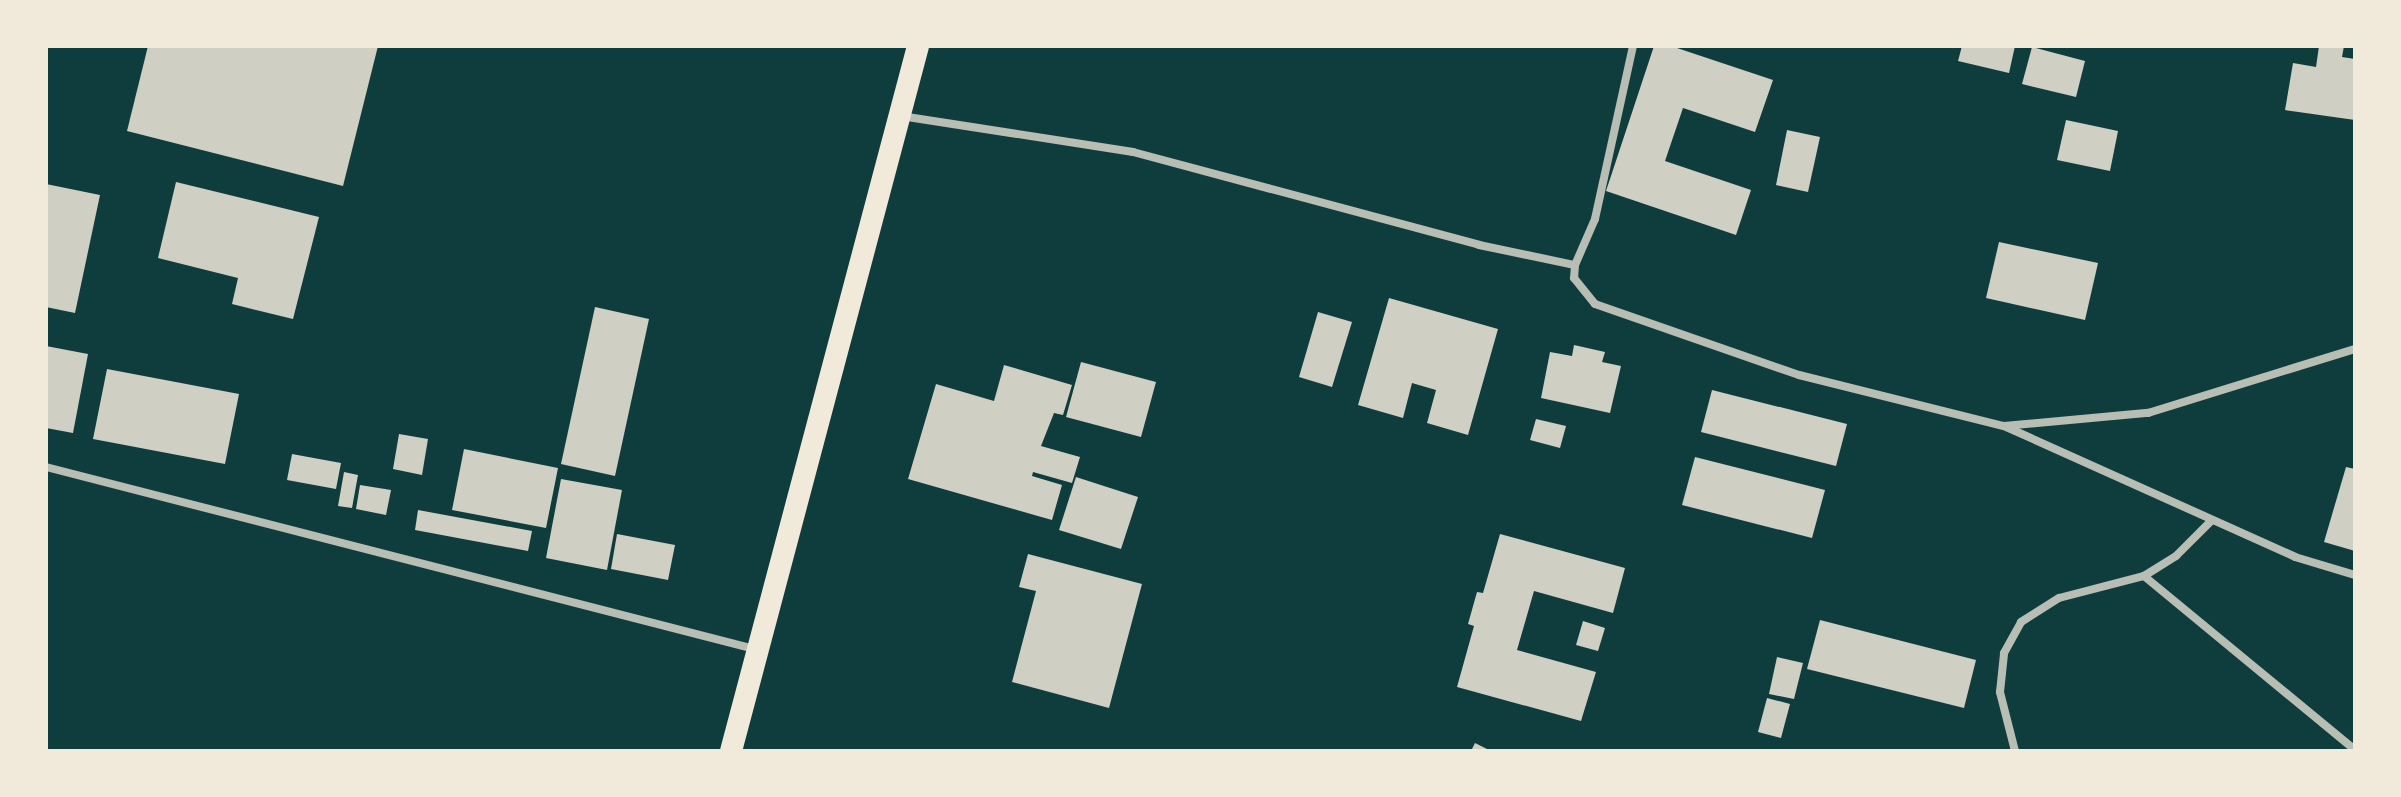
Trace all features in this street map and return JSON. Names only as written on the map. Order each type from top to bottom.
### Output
[{"type":"highway","points":[[731,751],[918,46]]},
{"type":"street","points":[[1633,46],[1595,219],[1575,265],[1574,278],[1595,304],[1799,375],[2004,426],[2295,557],[2355,575]]},
{"type":"street","points":[[901,115],[1133,152],[1479,245],[1575,265]]},
{"type":"street","points":[[2004,426],[2148,413],[2355,349]]},
{"type":"street","points":[[46,467],[759,650]]},
{"type":"street","points":[[2015,751],[2000,692],[2004,653],[2021,622],[2059,598],[2144,576],[2176,556],[2211,521]]},
{"type":"street","points":[[2144,576],[2355,750]]},
{"type":"building","points":[[148,46],[378,46],[343,186],[127,131]]},
{"type":"building","points":[[1654,46],[1671,46],[1773,80],[1755,132],[1683,108],[1665,161],[1751,190],[1736,235],[1606,191]]},
{"type":"building","points":[[1962,46],[2015,46],[2009,73],[1958,61]]},
{"type":"building","points":[[2319,46],[2344,46],[2342,57],[2355,59],[2355,120],[2285,110],[2293,63],[2316,67]]},
{"type":"building","points":[[2032,47],[2085,61],[2076,97],[2022,84]]},
{"type":"building","points":[[2066,120],[2118,131],[2110,171],[2057,160]]},
{"type":"building","points":[[1787,130],[1820,137],[1808,192],[1776,185]]},
{"type":"building","points":[[176,182],[319,217],[293,319],[232,304],[238,278],[158,258]]},
{"type":"building","points":[[46,184],[100,195],[75,313],[46,307]]},
{"type":"building","points":[[1999,242],[2098,263],[2085,320],[1986,298]]},
{"type":"building","points":[[1389,298],[1498,329],[1468,435],[1427,423],[1436,390],[1412,383],[1403,418],[1358,405]]},
{"type":"building","points":[[595,307],[649,319],[615,476],[561,464]]},
{"type":"building","points":[[1318,312],[1352,322],[1332,387],[1299,377]]},
{"type":"building","points":[[1574,345],[1605,352],[1602,362],[1621,366],[1610,413],[1541,398],[1550,352],[1572,356]]},
{"type":"building","points":[[46,346],[88,354],[73,433],[46,428]]},
{"type":"building","points":[[1081,362],[1156,382],[1141,437],[1066,417]]},
{"type":"building","points":[[1004,365],[1072,385],[1063,415],[1054,413],[1041,446],[1080,457],[1072,483],[1033,472],[1032,476],[1062,485],[1052,520],[908,479],[936,384],[994,401]]},
{"type":"building","points":[[107,369],[239,394],[225,464],[93,439]]},
{"type":"building","points":[[1712,390],[1847,424],[1836,466],[1701,432]]},
{"type":"building","points":[[1536,419],[1566,426],[1560,448],[1530,440]]},
{"type":"building","points":[[399,434],[428,439],[422,475],[393,469]]},
{"type":"building","points":[[464,449],[558,468],[546,528],[452,510]]},
{"type":"building","points":[[292,454],[341,463],[336,489],[287,480]]},
{"type":"building","points":[[1695,457],[1825,490],[1812,538],[1682,505]]},
{"type":"building","points":[[2346,467],[2355,469],[2355,551],[2324,542]]},
{"type":"building","points":[[344,472],[358,475],[352,508],[338,506]]},
{"type":"building","points":[[1076,477],[1138,497],[1121,549],[1059,530]]},
{"type":"building","points":[[561,479],[622,490],[607,570],[546,558]]},
{"type":"building","points":[[360,485],[391,490],[386,515],[356,509]]},
{"type":"building","points":[[418,510],[532,531],[528,551],[415,530]]},
{"type":"building","points":[[617,534],[675,545],[668,580],[611,569]]},
{"type":"building","points":[[1500,534],[1625,568],[1613,613],[1534,591],[1517,650],[1596,672],[1581,721],[1457,687],[1474,626],[1468,624],[1477,592],[1483,593]]},
{"type":"building","points":[[1028,554],[1142,584],[1109,708],[1012,682],[1036,591],[1019,587]]},
{"type":"building","points":[[1820,620],[1976,660],[1964,708],[1807,669]]},
{"type":"building","points":[[1583,621],[1605,628],[1598,651],[1576,645]]},
{"type":"building","points":[[1777,657],[1803,663],[1794,699],[1769,694]]},
{"type":"building","points":[[1767,698],[1790,704],[1781,738],[1758,732]]},
{"type":"building","points":[[1475,743],[1491,751],[1471,751]]}]
